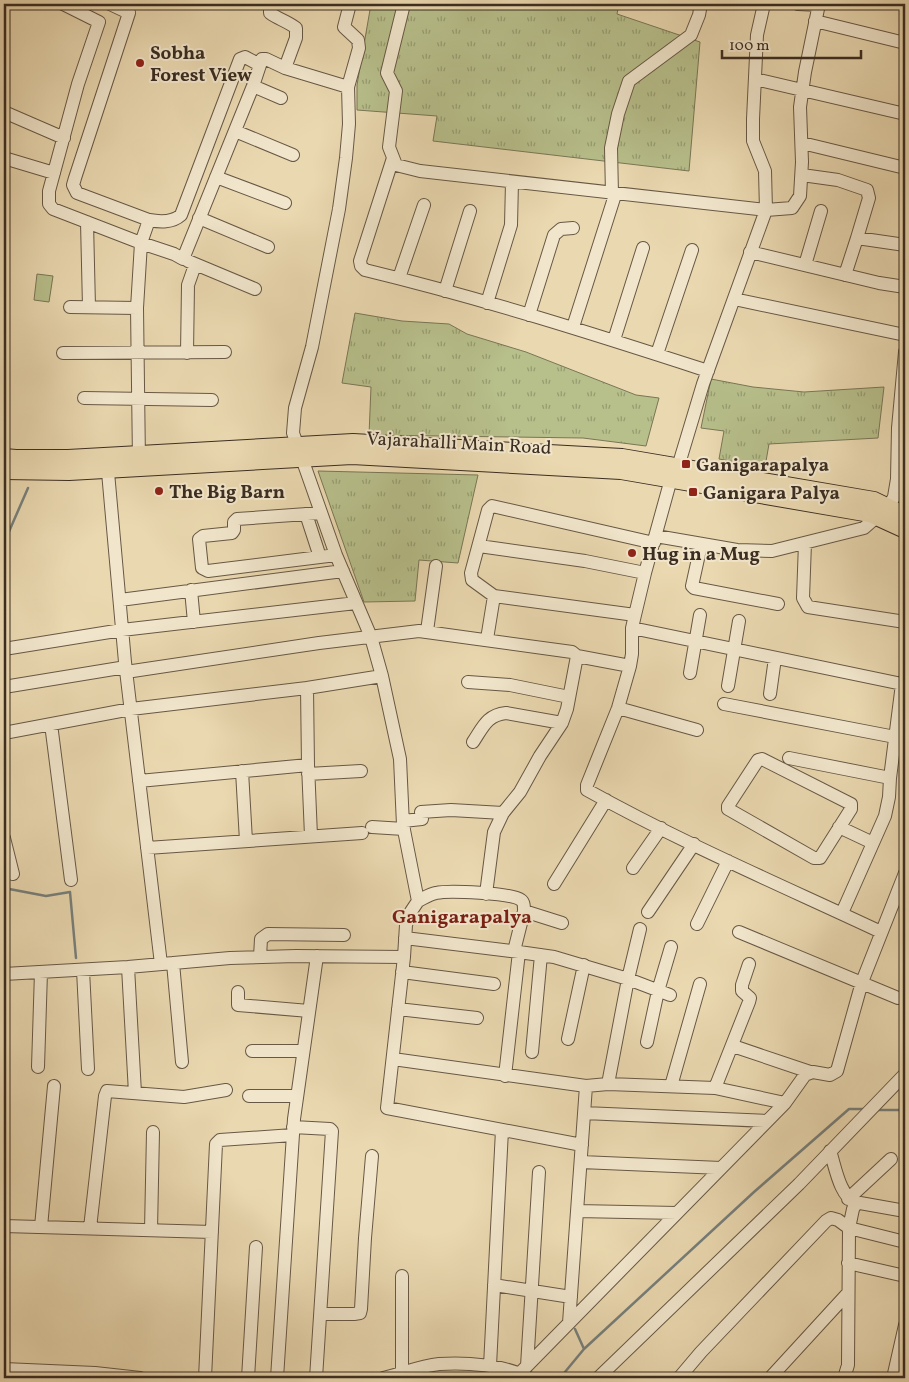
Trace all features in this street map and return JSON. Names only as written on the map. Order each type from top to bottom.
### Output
[{"type":"main road","name":"Vajarahalli Main Road","points":[[4,471],[41,472],[107,463],[299,451],[352,456],[674,473],[870,514],[883,511],[905,515]]},
{"type":"main road","name":"Vajarahalli Main Road","points":[[4,457],[107,463]]},
{"type":"main road","name":"Vajarahalli Main Road","points":[[883,511],[905,530]]},
{"type":"street","points":[[63,4],[99,22],[78,84],[54,173],[48,198],[49,204],[53,209],[174,254],[255,289]]},
{"type":"street","points":[[110,4],[130,8],[74,185],[77,193],[149,220],[170,221],[177,218],[181,215],[240,59],[245,57],[260,65]]},
{"type":"street","points":[[270,4],[270,13],[296,28],[296,38],[286,68]]},
{"type":"street","points":[[350,4],[344,27],[358,40],[359,48],[348,88],[349,124],[346,158],[339,209],[312,347],[294,408],[292,433],[336,555],[371,637],[382,676],[400,759],[403,825],[418,901]]},
{"type":"street","points":[[404,4],[387,73],[396,91],[389,147],[396,165],[405,168],[512,182],[766,210],[792,208],[800,196],[802,174],[800,107],[819,4],[798,4]]},
{"type":"street","points":[[573,327],[614,194],[611,148],[618,114],[630,81],[691,35],[701,4]]},
{"type":"street","points":[[764,4],[757,35],[753,141],[764,171],[766,210],[708,371],[674,473],[645,572],[632,628],[630,666],[618,708],[587,785],[587,790],[728,861],[881,932]]},
{"type":"street","points":[[815,21],[905,43]]},
{"type":"street","points":[[184,259],[262,59],[348,88]]},
{"type":"street","points":[[755,78],[905,114]]},
{"type":"street","points":[[253,86],[281,98]]},
{"type":"street","points":[[4,112],[64,138]]},
{"type":"street","points":[[235,131],[294,155]]},
{"type":"street","points":[[802,143],[905,168]]},
{"type":"street","points":[[4,158],[54,173]]},
{"type":"street","points":[[393,158],[360,261],[361,266],[365,270],[445,290],[573,327],[708,371]]},
{"type":"street","points":[[802,174],[838,180],[867,190],[869,198],[858,238],[844,275]]},
{"type":"street","points":[[216,177],[285,203]]},
{"type":"street","points":[[487,303],[511,225],[512,182]]},
{"type":"street","points":[[399,278],[424,205]]},
{"type":"street","points":[[445,290],[470,211]]},
{"type":"street","points":[[805,265],[821,211]]},
{"type":"street","points":[[199,218],[268,247]]},
{"type":"street","points":[[139,461],[136,351],[137,308],[141,243],[149,220]]},
{"type":"street","points":[[87,222],[89,307]]},
{"type":"street","points":[[529,315],[554,235],[561,229],[573,228]]},
{"type":"street","points":[[858,238],[905,244]]},
{"type":"street","points":[[614,340],[643,248]]},
{"type":"street","points":[[657,354],[692,250]]},
{"type":"street","points":[[750,252],[879,283],[905,286]]},
{"type":"street","points":[[187,353],[188,286],[195,264]]},
{"type":"street","points":[[734,299],[905,335]]},
{"type":"street","points":[[70,307],[137,308]]},
{"type":"street","points":[[63,353],[136,351],[226,352]]},
{"type":"street","points":[[635,615],[494,596],[472,580],[471,573],[488,510],[492,506],[655,540],[759,552],[772,552],[864,528],[883,511],[894,497],[901,479],[898,428],[905,352]]},
{"type":"street","points":[[84,398],[212,400]]},
{"type":"street","points":[[107,463],[122,630],[139,781],[182,1062]]},
{"type":"street","points":[[321,513],[237,519],[234,522],[232,533],[200,537],[202,568],[208,570],[336,555]]},
{"type":"street","points":[[306,514],[320,557]]},
{"type":"street","points":[[805,543],[803,598],[808,607],[905,622]]},
{"type":"street","points":[[701,545],[692,586],[694,588],[778,604]]},
{"type":"street","points":[[478,546],[585,560],[645,572]]},
{"type":"street","points":[[427,632],[436,566]]},
{"type":"street","points":[[120,600],[343,571]]},
{"type":"street","points":[[191,590],[194,622]]},
{"type":"street","points":[[487,639],[494,596]]},
{"type":"street","points":[[4,649],[122,630],[356,603]]},
{"type":"street","points":[[690,673],[700,615]]},
{"type":"street","points":[[728,686],[739,621]]},
{"type":"street","points":[[632,628],[775,658],[903,681],[885,816],[842,914]]},
{"type":"street","points":[[4,687],[126,669],[419,631],[572,652],[577,656],[630,666]]},
{"type":"street","points":[[486,894],[494,832],[503,813],[520,792],[540,756],[562,723],[577,656]]},
{"type":"street","points":[[770,694],[775,658]]},
{"type":"street","points":[[4,733],[131,709],[307,688],[382,676]]},
{"type":"street","points":[[468,682],[510,685],[569,697]]},
{"type":"street","points":[[307,688],[311,836]]},
{"type":"street","points":[[724,704],[895,736]]},
{"type":"street","points":[[618,708],[698,730]]},
{"type":"street","points":[[473,742],[490,717],[498,714],[506,713],[562,723]]},
{"type":"street","points":[[51,724],[71,880]]},
{"type":"street","points":[[789,758],[890,778]]},
{"type":"street","points":[[762,759],[850,803],[852,807],[839,828],[820,858],[816,859],[729,810],[728,807],[758,760],[762,759]]},
{"type":"street","points":[[139,781],[242,771],[361,771]]},
{"type":"street","points":[[242,771],[246,841]]},
{"type":"street","points":[[554,884],[606,800]]},
{"type":"street","points":[[148,848],[367,830],[403,825],[422,819],[421,812],[451,810],[503,813]]},
{"type":"street","points":[[633,868],[661,828]]},
{"type":"street","points":[[839,828],[873,843]]},
{"type":"street","points":[[4,838],[13,874]]},
{"type":"street","points":[[648,912],[694,844]]},
{"type":"street","points":[[698,924],[728,861]]},
{"type":"street","points":[[733,1046],[810,1072],[830,1075],[837,1071],[862,982],[881,932],[901,893],[905,873]]},
{"type":"street","points":[[505,1076],[517,952],[524,904],[521,900],[486,894],[436,893],[418,901],[410,913],[406,925],[387,1108],[389,1110],[582,1145]]},
{"type":"street","points":[[524,911],[562,923]]},
{"type":"street","points":[[608,1084],[628,979],[640,930]]},
{"type":"street","points":[[739,932],[898,998]]},
{"type":"street","points":[[260,957],[261,939],[268,934],[344,936]]},
{"type":"street","points":[[405,938],[554,957],[628,979],[664,993]]},
{"type":"street","points":[[647,1042],[664,993],[671,946]]},
{"type":"street","points":[[532,1052],[541,955]]},
{"type":"street","points":[[277,1378],[293,1131],[316,956]]},
{"type":"street","points":[[4,974],[260,957],[404,957]]},
{"type":"street","points":[[715,1088],[749,1002],[750,998],[742,991],[742,985],[749,964]]},
{"type":"street","points":[[568,1039],[584,965]]},
{"type":"street","points":[[128,967],[135,1093]]},
{"type":"street","points":[[83,970],[88,1069]]},
{"type":"street","points":[[38,1067],[41,972]]},
{"type":"street","points":[[402,972],[494,984]]},
{"type":"street","points":[[671,1086],[700,984]]},
{"type":"street","points":[[238,992],[238,1006],[309,1010]]},
{"type":"street","points":[[398,1009],[477,1018]]},
{"type":"street","points":[[252,1051],[303,1051]]},
{"type":"street","points":[[393,1059],[586,1086],[608,1084],[715,1088],[786,1102]]},
{"type":"street","points":[[518,1373],[767,1122],[810,1072]]},
{"type":"street","points":[[598,1378],[799,1184],[905,1074]]},
{"type":"street","points":[[41,1227],[54,1086]]},
{"type":"street","points":[[569,1323],[586,1086]]},
{"type":"street","points":[[90,1228],[106,1093],[110,1091],[184,1096],[226,1090]]},
{"type":"street","points":[[249,1096],[297,1096]]},
{"type":"street","points":[[584,1113],[767,1122]]},
{"type":"street","points":[[206,1378],[217,1141],[293,1131],[330,1129],[332,1131],[316,1378]]},
{"type":"street","points":[[490,1366],[502,1130]]},
{"type":"street","points":[[151,1230],[153,1132]]},
{"type":"street","points":[[830,1151],[841,1184],[852,1202],[848,1263],[848,1365],[844,1378]]},
{"type":"street","points":[[321,1314],[354,1314],[360,1312],[361,1309],[372,1156]]},
{"type":"street","points":[[852,1202],[891,1159]]},
{"type":"street","points":[[580,1162],[721,1168]]},
{"type":"street","points":[[518,1373],[531,1290],[539,1172]]},
{"type":"street","points":[[852,1202],[905,1211]]},
{"type":"street","points":[[577,1211],[677,1213]]},
{"type":"street","points":[[679,1378],[701,1352],[826,1221],[831,1218],[838,1220],[849,1228],[905,1242]]},
{"type":"street","points":[[4,1226],[212,1232]]},
{"type":"street","points":[[248,1378],[256,1247]]},
{"type":"street","points":[[848,1263],[905,1276]]},
{"type":"street","points":[[402,1276],[402,1374]]},
{"type":"street","points":[[494,1285],[571,1296]]},
{"type":"street","points":[[770,1378],[848,1293]]},
{"type":"street","points":[[893,1378],[905,1325]]},
{"type":"street","points":[[383,1378],[438,1364],[480,1364],[518,1373]]},
{"type":"street","points":[[4,1369],[95,1373],[140,1378]]},
{"type":"green space","points":[[371,4],[619,4],[617,14],[700,42],[689,171],[433,141],[437,116],[357,110],[357,85]]},
{"type":"green space","points":[[37,274],[53,276],[49,302],[34,300]]},
{"type":"green space","points":[[355,313],[402,321],[449,324],[467,334],[526,352],[636,395],[659,398],[646,446],[583,438],[369,435],[371,387],[342,383]]},
{"type":"green space","points":[[711,379],[753,387],[804,392],[884,387],[878,438],[769,444],[765,467],[719,459],[724,431],[701,428]]},
{"type":"green space","points":[[318,471],[478,475],[458,563],[419,560],[415,601],[364,602]]},
{"type":"waterway","points":[[4,543],[28,488]]},
{"type":"waterway","points":[[4,886],[4,888],[46,896],[70,892],[76,958]]},
{"type":"waterway","points":[[560,1378],[584,1349],[754,1192],[849,1109],[864,1109]]},
{"type":"waterway","points":[[877,1110],[905,1110]]},
{"type":"waterway","points":[[575,1329],[584,1349]]},
{"type":"place","name":"Sobha Forest View","points":[[140,63]]},
{"type":"place","name":"Ganigarapalya","points":[[686,464]]},
{"type":"place","name":"The Big Barn","points":[[159,491]]},
{"type":"place","name":"Ganigara Palya","points":[[693,492]]},
{"type":"place","name":"Hug in a Mug","points":[[632,553]]},
{"type":"district","name":"Ganigarapalya","points":[[462,916]]}]
